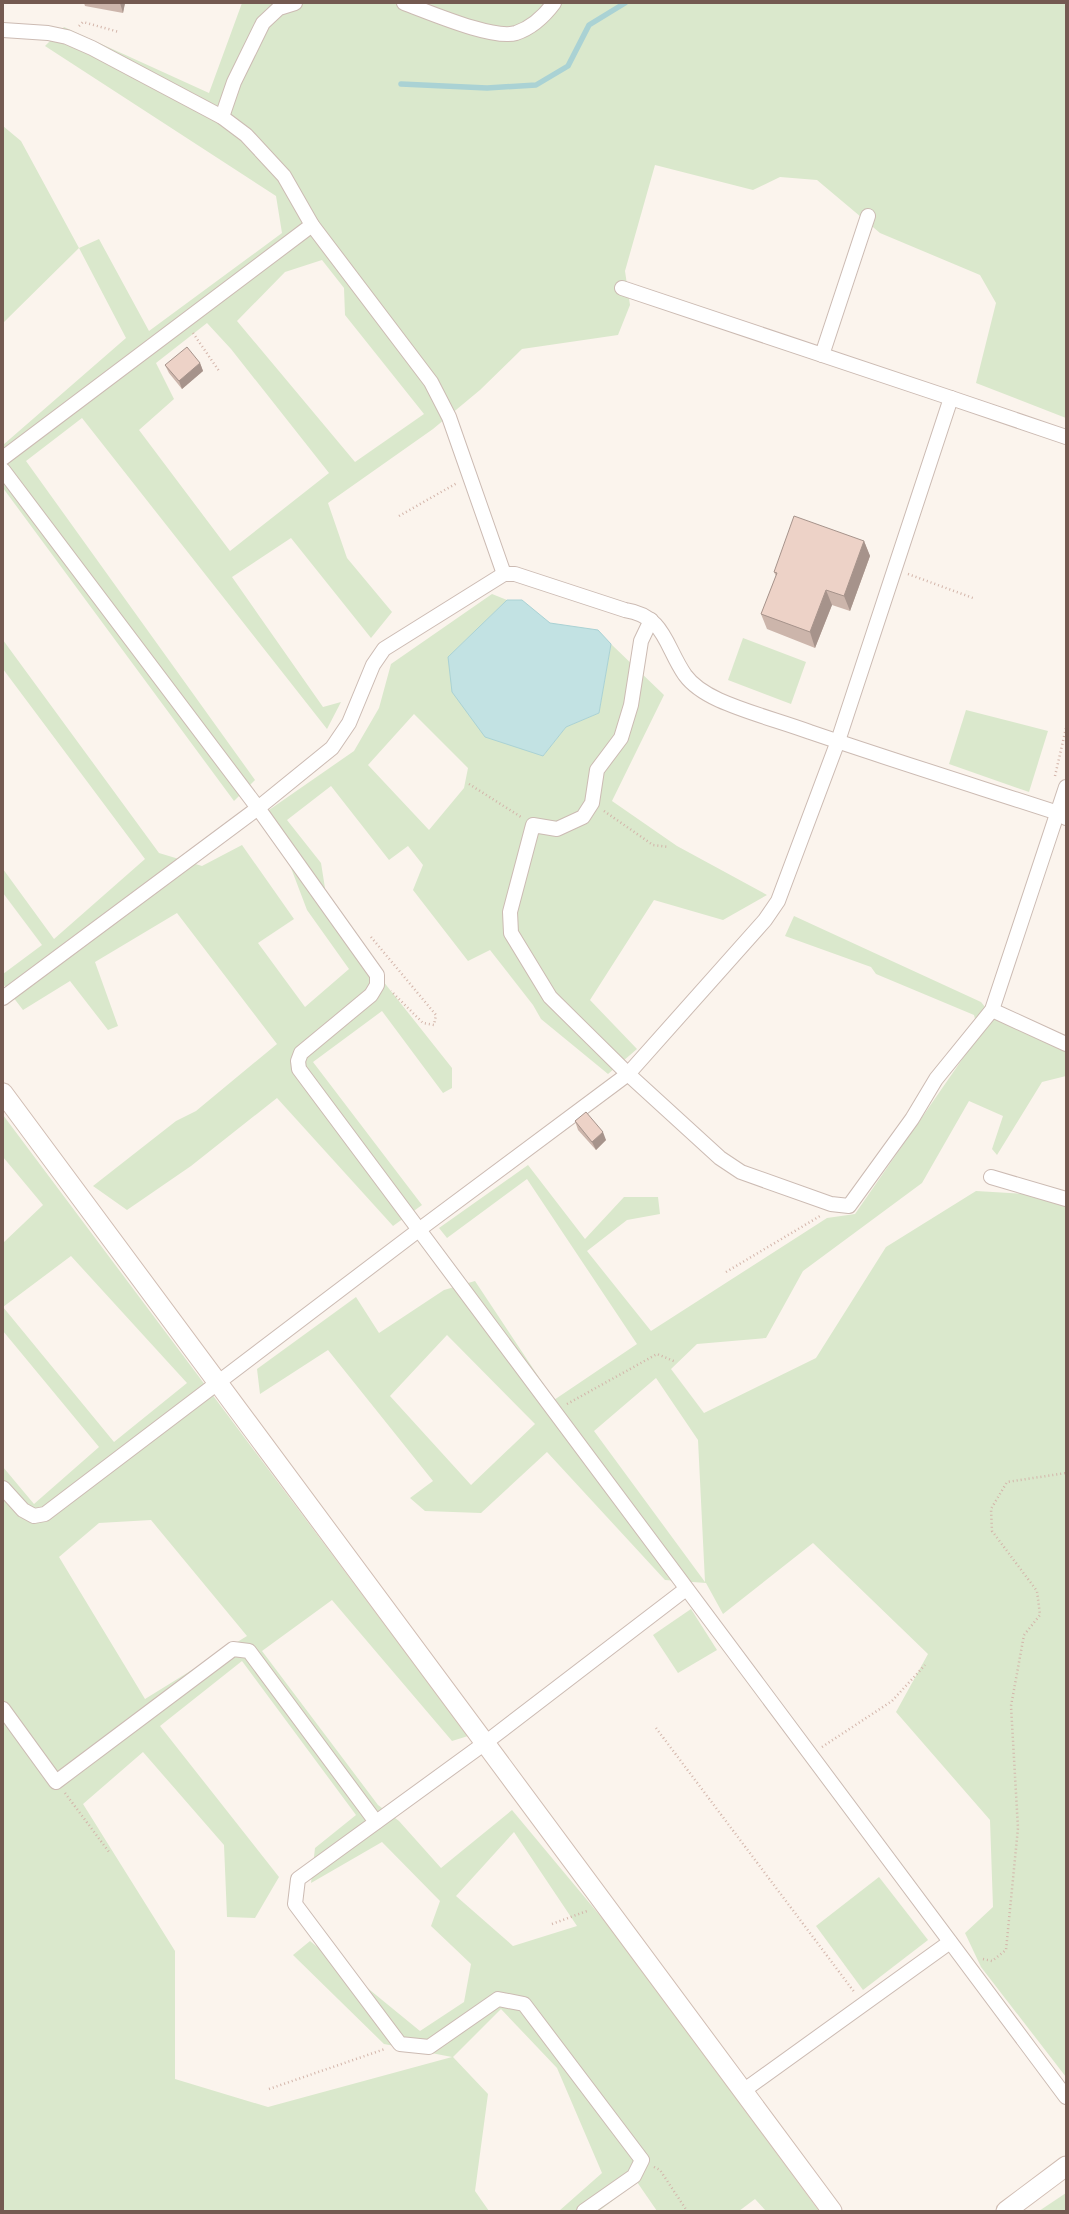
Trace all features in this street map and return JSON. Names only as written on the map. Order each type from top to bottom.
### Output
[{"type":"street","points":[[222,117],[234,82],[264,23],[279,8],[295,3]]},
{"type":"street","points":[[404,3],[494,34],[516,33],[545,15],[554,3]]},
{"type":"street","points":[[3,30],[48,33],[67,37],[222,117],[246,135],[284,176],[312,225],[431,382],[449,417],[504,574]]},
{"type":"street","points":[[822,355],[868,216]]},
{"type":"street","points":[[3,458],[312,225]]},
{"type":"street","points":[[622,288],[1066,437]]},
{"type":"street","points":[[3,1488],[23,1510],[34,1516],[44,1514],[420,1229],[628,1074],[765,920],[778,901],[838,741],[950,398]]},
{"type":"street","points":[[3,470],[258,808],[377,975],[377,985],[371,995],[301,1053],[298,1061],[299,1069],[420,1229],[686,1589],[1066,2097]]},
{"type":"street","points":[[3,998],[258,808],[332,748],[349,723],[373,664],[384,649],[504,574],[515,574],[625,610],[640,612],[651,620],[662,632],[685,675],[698,689],[719,700],[1062,815]]},
{"type":"street","points":[[651,620],[641,641],[631,705],[621,738],[597,770],[592,802],[583,817],[556,829],[533,824],[510,912],[511,933],[550,997],[628,1074],[720,1158],[741,1172],[831,1204],[849,1206],[912,1119],[936,1079],[992,1010],[1062,815],[1066,787]]},
{"type":"street","points":[[992,1010],[1066,1044]]},
{"type":"street","points":[[3,1093],[832,2211]]},
{"type":"street","points":[[991,1177],[1066,1199]]},
{"type":"street","points":[[584,2211],[634,2176],[642,2160],[524,2004],[498,1999],[429,2047],[400,2044],[295,1904],[298,1879],[485,1743],[686,1589]]},
{"type":"street","points":[[3,1709],[56,1782],[233,1649],[249,1651],[376,1822]]},
{"type":"street","points":[[743,2091],[950,1942]]},
{"type":"street","points":[[1006,2211],[1066,2166]]},
{"type":"path","points":[[67,37],[83,22],[119,32]]},
{"type":"path","points":[[185,321],[219,371]]},
{"type":"path","points":[[399,516],[469,475]]},
{"type":"path","points":[[894,569],[973,598]]},
{"type":"path","points":[[1054,780],[1066,728]]},
{"type":"path","points":[[469,784],[533,824]]},
{"type":"path","points":[[592,802],[653,845],[669,847]]},
{"type":"path","points":[[726,1272],[818,1219],[831,1204]]},
{"type":"path","points":[[554,1411],[657,1354],[676,1362]]},
{"type":"path","points":[[979,1958],[992,1961],[1006,1950],[1018,1828],[1011,1706],[1024,1635],[1040,1615],[1037,1591],[992,1531],[991,1509],[1007,1482],[1066,1473]]},
{"type":"path","points":[[810,1755],[892,1701],[925,1665]]},
{"type":"path","points":[[656,1728],[864,2005]]},
{"type":"path","points":[[56,1782],[109,1852]]},
{"type":"path","points":[[552,1924],[604,1904]]},
{"type":"path","points":[[269,2090],[400,2044]]},
{"type":"path","points":[[642,2160],[660,2170],[688,2211]]},
{"type":"green space","points":[[242,3],[1066,3],[1066,418],[976,383],[996,303],[980,275],[880,233],[817,180],[780,177],[753,190],[655,165],[625,271],[630,305],[618,335],[522,349],[480,390],[433,429],[328,503],[347,558],[392,612],[371,638],[291,538],[232,577],[323,707],[341,702],[327,729],[82,418],[26,461],[255,780],[234,801],[3,488],[3,445],[126,338],[79,248],[99,239],[149,331],[282,233],[276,196],[45,46],[64,27],[209,93]],"holes":[[[322,260],[344,288],[345,315],[424,414],[355,462],[237,321],[285,272]],[[207,323],[231,349],[329,473],[230,551],[139,430],[174,399],[156,363]]]},
{"type":"green space","points":[[3,126],[21,141],[79,248],[3,323]]},
{"type":"green space","points":[[492,594],[507,600],[448,657],[543,756],[566,727],[599,713],[611,644],[664,695],[612,801],[677,846],[767,895],[723,920],[654,900],[590,1000],[637,1049],[608,1074],[541,1019],[533,1005],[490,950],[468,961],[413,890],[423,865],[408,846],[389,860],[331,786],[287,820],[321,863],[329,913],[452,1068],[452,1088],[443,1093],[382,1011],[313,1062],[422,1205],[393,1226],[277,1098],[191,1166],[127,1210],[93,1186],[176,1121],[196,1111],[277,1044],[177,913],[95,962],[118,1026],[108,1030],[70,981],[23,1010],[3,984],[3,974],[42,945],[3,893],[3,869],[54,939],[145,859],[3,669],[3,640],[159,853],[202,866],[242,845],[294,919],[258,943],[305,1007],[349,969],[307,910],[269,810],[354,751],[379,708],[391,664]],"holes":[[[414,714],[468,768],[464,788],[429,830],[368,765]]]},
{"type":"green space","points":[[743,638],[806,662],[791,704],[728,680]]},
{"type":"green space","points":[[966,710],[1048,731],[1029,792],[949,764]]},
{"type":"green space","points":[[794,916],[981,1002],[994,1018],[1066,1051],[1066,1076],[1042,1082],[997,1155],[992,1149],[1003,1116],[969,1101],[922,1183],[803,1271],[766,1338],[697,1344],[671,1369],[704,1413],[816,1358],[886,1247],[976,1191],[1059,1196],[1066,1203],[1066,2077],[981,1967],[965,1933],[993,1907],[990,1820],[896,1712],[928,1654],[813,1543],[723,1614],[706,1583],[665,1580],[547,1452],[481,1513],[425,1511],[410,1498],[433,1481],[328,1350],[260,1394],[257,1369],[356,1297],[379,1333],[444,1290],[475,1281],[554,1400],[637,1344],[527,1179],[447,1238],[439,1228],[528,1165],[585,1239],[624,1197],[658,1197],[660,1214],[627,1220],[587,1251],[651,1331],[827,1218],[855,1214],[979,1035],[974,1015],[876,974],[871,967],[785,936]],"holes":[[[447,1335],[535,1424],[471,1485],[390,1396]],[[656,1378],[698,1440],[705,1582],[594,1431]]]},
{"type":"green space","points":[[3,1115],[468,1736],[452,1741],[332,1600],[262,1651],[378,1805],[399,1821],[441,1868],[512,1810],[612,1930],[819,2211],[766,2211],[755,2199],[739,2211],[657,2211],[637,2182],[599,2211],[559,2211],[602,2173],[557,2068],[501,2009],[453,2057],[488,2094],[475,2191],[489,2211],[3,2211],[3,1467],[34,1504],[99,1447],[3,1331],[3,1307],[3,1243],[43,1205],[3,1157]],"holes":[[[71,1256],[187,1383],[114,1442],[3,1307]],[[151,1520],[247,1636],[145,1699],[59,1557],[99,1523]],[[242,1661],[356,1815],[315,1848],[311,1883],[382,1842],[440,1901],[431,1926],[471,1964],[464,2002],[420,2031],[310,1941],[293,1955],[384,2044],[452,2057],[268,2107],[175,2079],[175,1951],[83,1804],[143,1752],[224,1845],[227,1917],[255,1918],[279,1877],[160,1726]],[[514,1832],[577,1926],[513,1946],[456,1896]]]},
{"type":"green space","points":[[691,1609],[717,1650],[678,1673],[653,1635]]},
{"type":"green space","points":[[879,1877],[928,1940],[863,1990],[816,1926]]},
{"type":"green space","points":[[1066,2193],[1066,2211],[1039,2211]]},
{"type":"water","points":[[507,600],[522,600],[550,623],[598,630],[611,644],[599,713],[566,727],[543,756],[485,737],[452,692],[448,657]]},
{"type":"building","points":[[187,347],[200,363],[179,381],[165,365]]},
{"type":"building","points":[[794,516],[864,541],[844,596],[826,590],[810,632],[761,614],[777,573],[774,572]]},
{"type":"building","points":[[586,1112],[603,1132],[592,1142],[575,1121]]},
{"type":"waterway","points":[[401,84],[487,88],[536,85],[568,66],[589,25],[625,3]]}]
